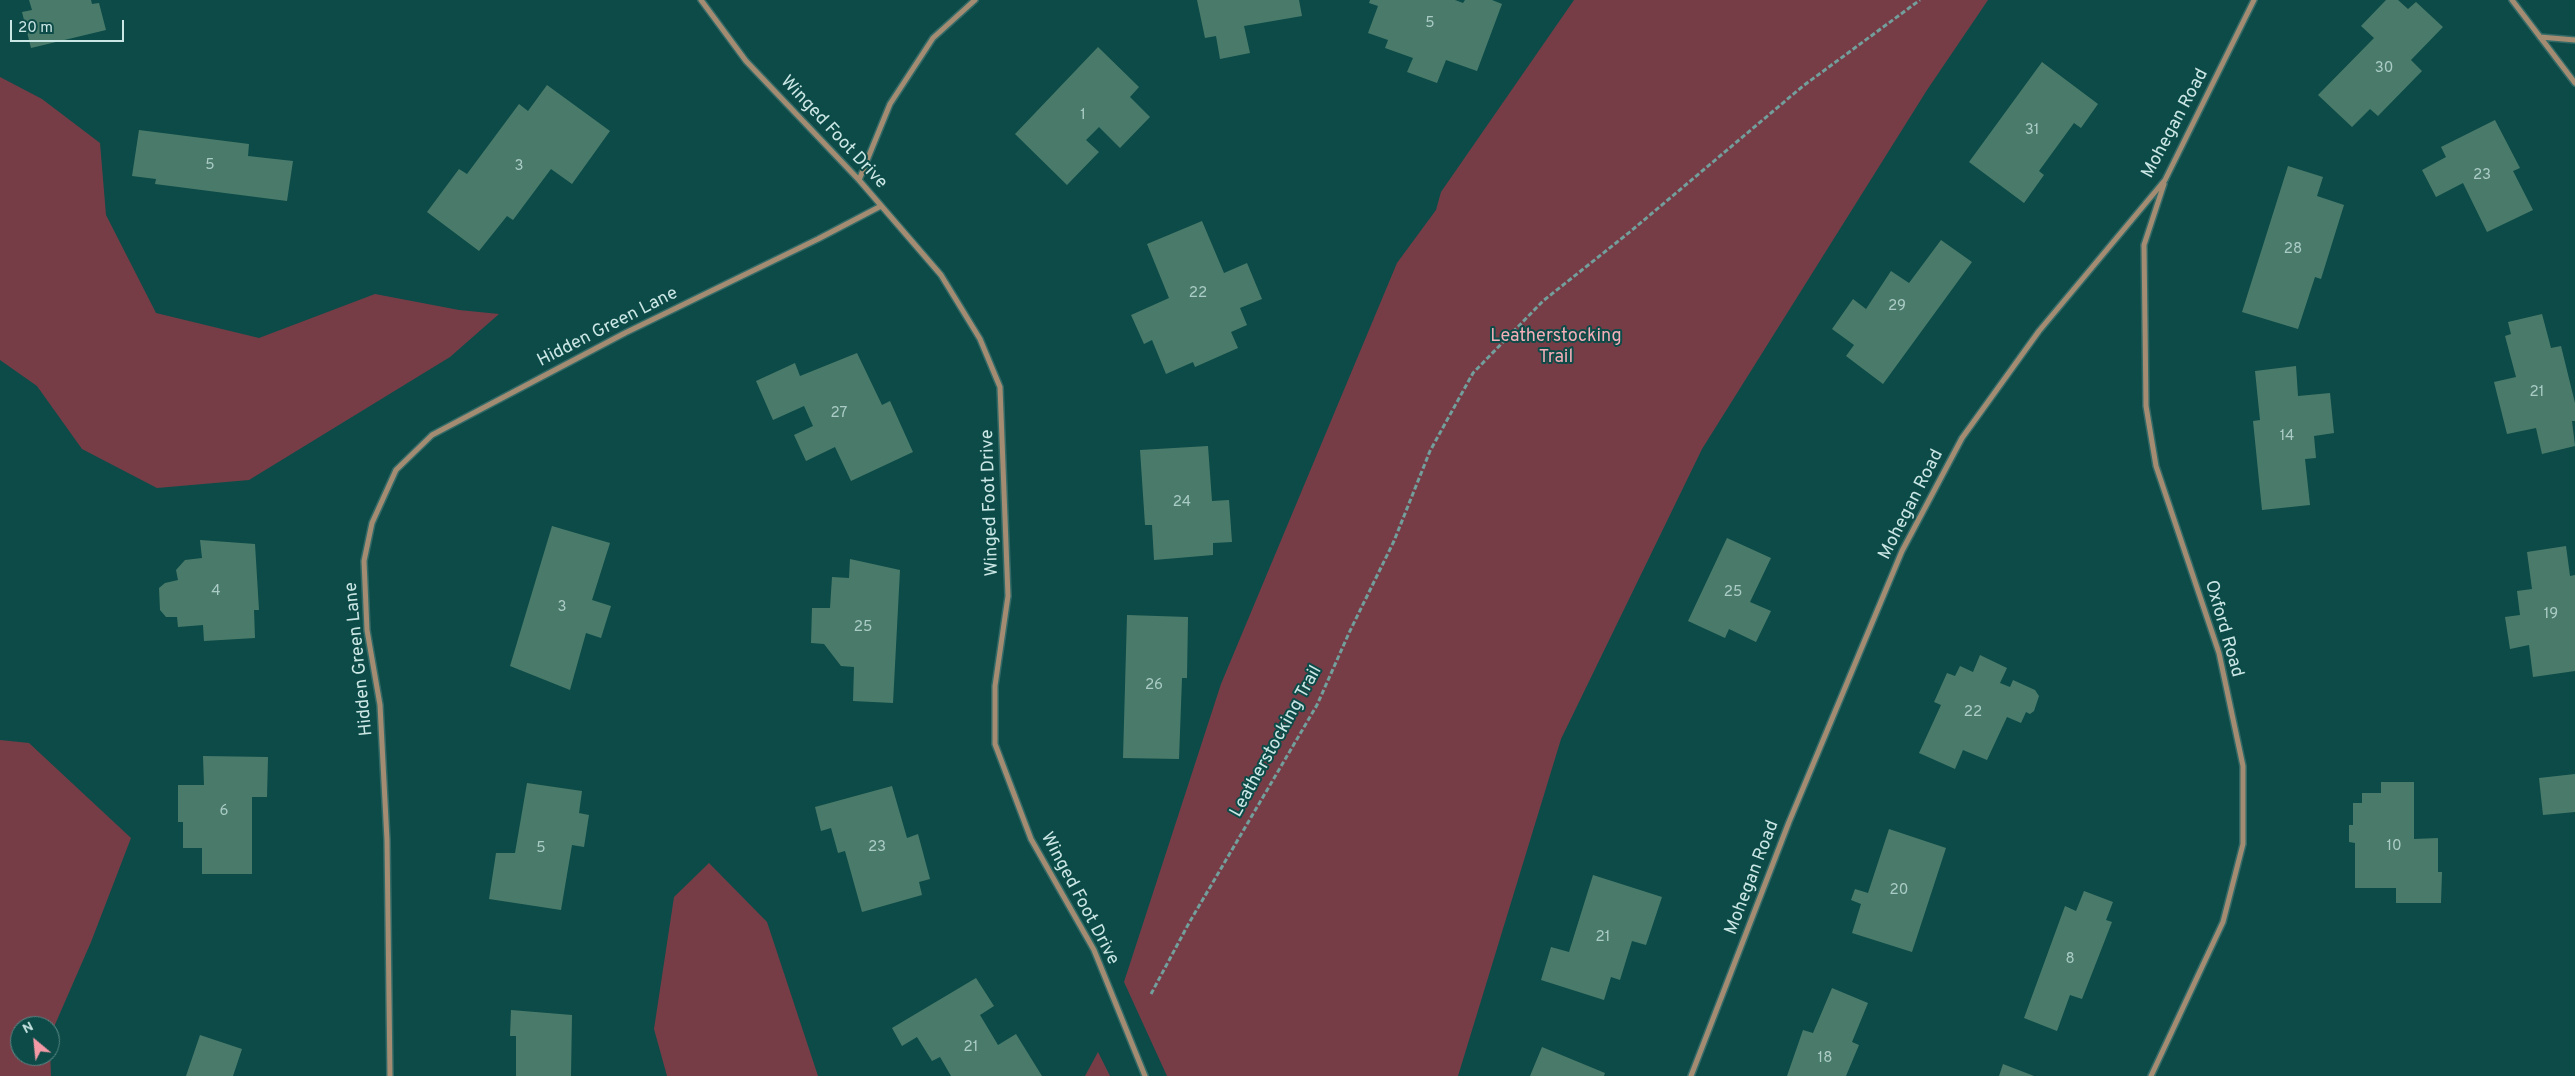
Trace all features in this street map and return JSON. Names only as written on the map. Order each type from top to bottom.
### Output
[{"type":"street","name":"Winged Foot Drive","points":[[701,0],[746,61],[859,180],[941,275],[980,339],[1000,387],[1008,596],[994,686],[995,744],[1031,839],[1094,950],[1145,1076]]},
{"type":"street","points":[[859,180],[890,104],[933,38],[975,0]]},
{"type":"street","name":"Mohegan Road","points":[[1691,1076],[1789,822],[1902,551],[1962,438],[2039,331],[2165,180],[2254,0]]},
{"type":"street","points":[[2512,0],[2575,83]]},
{"type":"street","points":[[2540,37],[2575,40]]},
{"type":"street","name":"Oxford Road","points":[[2150,1076],[2222,922],[2243,844],[2243,766],[2219,653],[2156,466],[2146,406],[2144,245],[2165,180]]},
{"type":"street","name":"Hidden Green Lane","points":[[390,1076],[387,840],[380,705],[367,630],[364,561],[372,523],[396,470],[432,435],[624,333],[818,239],[881,206]]},
{"type":"path","name":"Leatherstocking Trail","points":[[1151,994],[1189,923],[1317,704],[1349,632],[1394,541],[1430,451],[1473,373],[1543,301],[1631,231],[1803,86],[1920,0]]},
{"type":"green space","name":"Leatherstocking Trail","points":[[1574,0],[1988,0],[1927,90],[1702,449],[1561,739],[1458,1076],[1167,1076],[1124,982],[1221,684],[1397,263],[1436,210],[1441,192]]},
{"type":"green space","points":[[0,77],[42,99],[100,143],[106,215],[156,313],[259,338],[375,294],[459,310],[499,314],[450,357],[249,480],[157,488],[82,449],[37,386],[0,360]]},
{"type":"green space","points":[[0,740],[29,743],[131,838],[91,942],[59,1016],[10,1016],[10,1066],[51,1066],[51,1076],[0,1076]]},
{"type":"green space","points":[[709,863],[767,922],[818,1076],[667,1076],[654,1029],[674,897]]},
{"type":"green space","points":[[1098,1052],[1110,1076],[1085,1076]]},
{"type":"building","points":[[29,0],[91,0],[92,4],[99,3],[106,30],[31,48],[22,12],[32,10]]},
{"type":"building","points":[[1197,0],[1299,0],[1302,16],[1244,26],[1250,53],[1220,59],[1216,36],[1205,38]]},
{"type":"building","points":[[1370,0],[1455,0],[1463,3],[1465,0],[1492,0],[1502,4],[1477,71],[1446,60],[1437,83],[1407,72],[1413,58],[1385,48],[1388,40],[1368,33],[1378,6],[1369,3]]},
{"type":"building","points":[[2386,0],[2398,0],[2408,9],[2416,2],[2443,27],[2411,60],[2422,71],[2378,116],[2370,109],[2352,127],[2318,95],[2374,38],[2361,26]]},
{"type":"building","points":[[1098,47],[1139,87],[1130,97],[1150,117],[1120,148],[1099,127],[1086,140],[1099,152],[1067,185],[1015,134]]},
{"type":"building","points":[[2042,62],[2098,104],[2081,128],[2074,123],[2039,171],[2044,175],[2024,203],[1969,162]]},
{"type":"building","points":[[547,85],[610,131],[572,184],[551,169],[513,220],[507,216],[479,251],[427,212],[459,169],[467,174],[519,104],[528,111]]},
{"type":"building","points":[[2495,120],[2520,168],[2513,171],[2533,210],[2487,232],[2463,183],[2436,197],[2422,170],[2446,157],[2441,147]]},
{"type":"building","points":[[139,130],[249,144],[248,156],[293,161],[287,201],[155,184],[156,179],[132,176]]},
{"type":"building","points":[[2288,166],[2323,177],[2317,196],[2344,205],[2321,279],[2315,277],[2298,329],[2242,312]]},
{"type":"building","points":[[1202,221],[1224,273],[1247,263],[1262,299],[1240,308],[1247,325],[1231,332],[1238,348],[1195,367],[1193,362],[1166,374],[1152,340],[1144,344],[1131,315],[1169,298],[1147,244]]},
{"type":"building","points":[[1941,240],[1972,262],[1883,384],[1846,356],[1854,345],[1832,329],[1853,299],[1866,309],[1891,271],[1909,283]]},
{"type":"building","points":[[2542,314],[2551,348],[2561,346],[2575,403],[2575,421],[2572,421],[2575,446],[2542,454],[2536,428],[2507,434],[2494,382],[2516,377],[2505,336],[2511,334],[2508,322]]},
{"type":"building","points":[[857,353],[882,405],[890,401],[913,452],[851,481],[835,447],[806,461],[794,435],[813,426],[804,406],[773,420],[756,381],[795,363],[800,376]]},
{"type":"building","points":[[2296,366],[2298,396],[2330,393],[2334,433],[2314,436],[2316,458],[2305,459],[2310,505],[2262,510],[2253,421],[2260,420],[2255,371]]},
{"type":"building","points":[[1208,446],[1212,501],[1229,500],[1232,542],[1213,543],[1213,555],[1154,560],[1152,525],[1145,525],[1140,450]]},
{"type":"building","points":[[552,526],[610,543],[592,600],[611,606],[601,638],[586,633],[570,690],[510,666]]},
{"type":"building","points":[[1727,538],[1771,558],[1750,602],[1771,611],[1756,642],[1729,629],[1725,638],[1688,621]]},
{"type":"building","points":[[200,540],[255,544],[259,610],[254,610],[255,638],[204,641],[203,625],[178,627],[177,617],[166,617],[160,610],[159,588],[165,583],[178,580],[176,570],[185,560],[202,558]]},
{"type":"building","points":[[2566,546],[2570,576],[2575,575],[2575,671],[2533,677],[2529,645],[2510,649],[2505,617],[2520,615],[2517,591],[2532,589],[2527,552]]},
{"type":"building","points":[[850,559],[900,570],[893,703],[853,701],[854,667],[841,666],[824,644],[811,643],[812,608],[830,608],[832,577],[849,578]]},
{"type":"building","points":[[1127,615],[1188,617],[1187,678],[1182,678],[1179,759],[1123,758]]},
{"type":"building","points":[[1980,655],[2007,668],[2000,683],[2010,687],[2013,680],[2035,690],[2039,696],[2034,711],[2030,714],[2026,712],[2021,723],[2007,717],[1987,760],[1963,750],[1955,769],[1919,753],[1941,705],[1934,702],[1947,673],[1955,676],[1960,666],[1973,672]]},
{"type":"building","points":[[203,756],[268,757],[267,797],[252,797],[252,874],[202,874],[202,848],[183,848],[183,822],[178,822],[178,785],[204,785]]},
{"type":"building","points":[[2575,774],[2575,812],[2543,815],[2539,778]]},
{"type":"building","points":[[2381,782],[2414,782],[2414,839],[2438,838],[2438,872],[2442,872],[2441,903],[2396,903],[2396,888],[2355,888],[2355,843],[2349,842],[2349,825],[2353,825],[2353,803],[2362,803],[2362,793],[2381,793]]},
{"type":"building","points":[[527,783],[582,791],[579,813],[589,815],[584,847],[572,845],[561,910],[489,899],[496,853],[515,853]]},
{"type":"building","points":[[892,786],[907,838],[918,834],[930,879],[919,882],[922,895],[862,912],[845,851],[838,853],[831,828],[821,831],[815,807]]},
{"type":"building","points":[[1889,829],[1946,848],[1912,952],[1852,933],[1861,904],[1851,900],[1855,889],[1868,893]]},
{"type":"building","points":[[1593,875],[1662,897],[1646,945],[1632,941],[1620,980],[1611,977],[1604,1000],[1541,980],[1551,947],[1569,952]]},
{"type":"building","points":[[2084,891],[2113,902],[2106,920],[2112,922],[2082,999],[2070,995],[2057,1031],[2024,1018],[2065,906],[2076,911]]},
{"type":"building","points":[[976,978],[994,1006],[980,1015],[998,1045],[1016,1034],[1042,1076],[951,1076],[940,1057],[932,1061],[917,1037],[902,1046],[892,1028]]},
{"type":"building","points":[[1832,988],[1868,1003],[1852,1042],[1859,1045],[1846,1076],[1787,1076],[1803,1030],[1813,1033]]},
{"type":"building","points":[[511,1010],[572,1015],[571,1076],[516,1076],[516,1036],[510,1036]]},
{"type":"building","points":[[200,1035],[242,1049],[233,1076],[186,1076]]},
{"type":"building","points":[[1542,1047],[1605,1073],[1604,1076],[1530,1076]]},
{"type":"building","points":[[2003,1064],[2034,1076],[1999,1076]]}]
